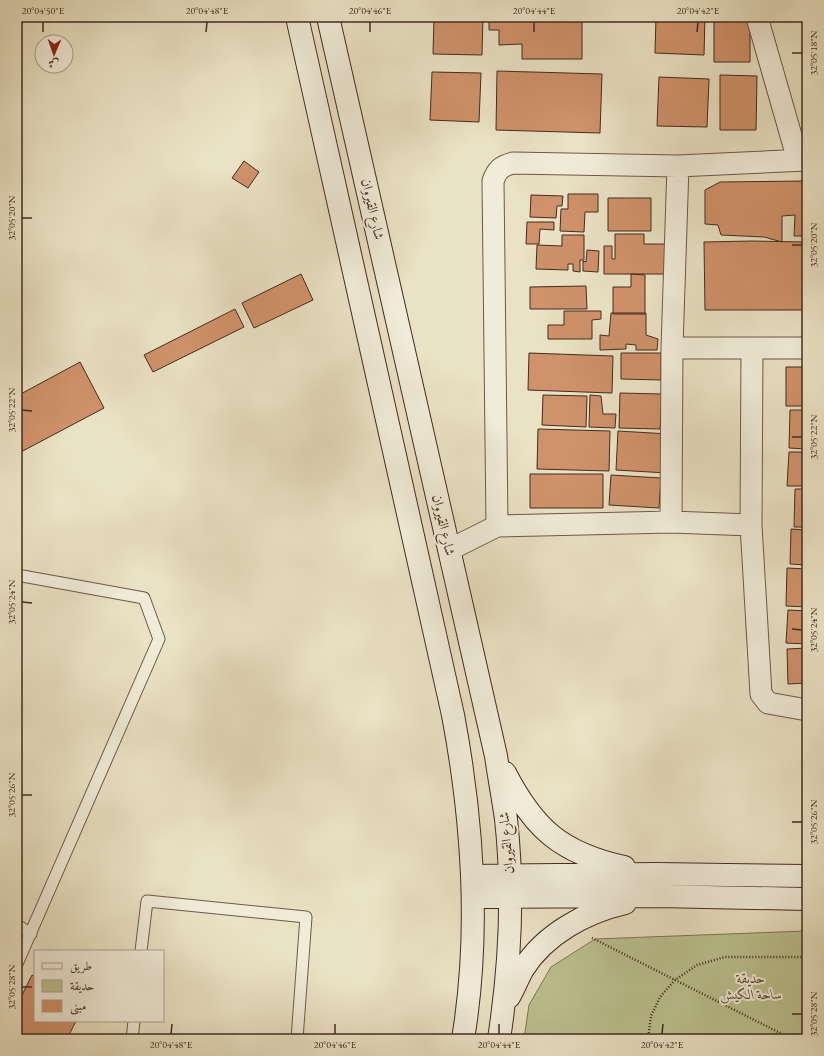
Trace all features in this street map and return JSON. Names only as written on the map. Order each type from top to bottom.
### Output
[{"type":"main road","points":[[297,17],[453,715],[462,764],[473,886],[473,951],[468,1006],[463,1039]]},
{"type":"main road","name":"شارع القيروان","points":[[328,17],[496,756],[506,820],[510,886],[509,955],[504,1009],[499,1039]]},
{"type":"main road","points":[[496,756],[518,798],[538,825],[568,848],[606,863],[656,874]]},
{"type":"main road","points":[[510,886],[656,874],[807,876]]},
{"type":"main road","points":[[473,886],[510,886],[658,896],[807,899]]},
{"type":"main road","points":[[504,1009],[524,968],[546,942],[574,921],[610,907],[658,896]]},
{"type":"street","points":[[497,526],[493,181],[497,171],[505,165],[513,163],[678,166],[802,160],[757,17]]},
{"type":"street","points":[[671,522],[672,348],[678,166]]},
{"type":"street","points":[[672,348],[807,348]]},
{"type":"street","points":[[752,349],[751,526],[761,694],[768,702],[807,710]]},
{"type":"street","points":[[449,550],[497,526],[671,522],[751,526]]},
{"type":"lane","points":[[17,575],[144,598],[159,639],[17,964]]},
{"type":"lane","points":[[142,950],[147,901],[306,917],[297,1039]]},
{"type":"lane","points":[[17,925],[31,934]]},
{"type":"lane","points":[[132,1039],[134,1022]]},
{"type":"path","points":[[568,926],[792,1039]]},
{"type":"path","points":[[648,1039],[651,1016],[660,997],[675,980],[697,965],[725,957],[807,957]]},
{"type":"green space","name":"حديقة ساحة الكيش","points":[[807,931],[807,1039],[524,1039],[529,1005],[551,967],[595,939]]},
{"type":"building","points":[[434,17],[483,17],[482,55],[433,54]]},
{"type":"building","points":[[503,17],[582,17],[582,59],[522,59],[522,44],[499,45],[499,30],[489,30],[489,19],[503,19]]},
{"type":"building","points":[[656,17],[705,17],[704,55],[655,53]]},
{"type":"building","points":[[714,17],[750,17],[750,62],[714,62]]},
{"type":"building","points":[[497,71],[602,74],[600,133],[496,130]]},
{"type":"building","points":[[432,72],[481,73],[479,122],[430,120]]},
{"type":"building","points":[[720,75],[757,76],[756,130],[720,130]]},
{"type":"building","points":[[659,77],[709,79],[707,127],[657,126]]},
{"type":"building","points":[[244,161],[259,172],[248,188],[232,178]]},
{"type":"building","points":[[807,181],[807,236],[794,236],[795,215],[782,216],[782,242],[764,237],[721,235],[718,225],[705,224],[705,190],[720,182]]},
{"type":"building","points":[[568,194],[598,194],[598,212],[585,212],[584,232],[560,231],[561,209],[568,209]]},
{"type":"building","points":[[531,195],[563,196],[562,206],[557,206],[556,218],[530,217]]},
{"type":"building","points":[[608,198],[651,198],[651,231],[608,231]]},
{"type":"building","points":[[527,222],[554,222],[554,230],[540,229],[539,244],[526,244]]},
{"type":"building","points":[[615,234],[644,234],[644,244],[670,244],[670,274],[604,274],[604,246],[612,246],[612,259],[615,259]]},
{"type":"building","points":[[562,235],[584,235],[584,260],[580,260],[580,272],[573,271],[573,264],[568,264],[568,270],[536,269],[537,245],[562,246]]},
{"type":"building","points":[[704,242],[807,242],[807,310],[705,310]]},
{"type":"building","points":[[587,250],[599,251],[598,272],[583,271],[583,261],[586,262]]},
{"type":"building","points":[[301,274],[313,300],[254,328],[242,303]]},
{"type":"building","points":[[631,274],[645,275],[645,314],[613,314],[613,287],[631,287]]},
{"type":"building","points":[[586,286],[587,309],[530,309],[530,287]]},
{"type":"building","points":[[235,309],[244,327],[153,372],[144,355]]},
{"type":"building","points":[[564,311],[601,311],[601,319],[592,320],[592,339],[548,339],[548,325],[564,325]]},
{"type":"building","points":[[611,313],[646,313],[646,335],[658,339],[657,350],[636,350],[636,345],[626,344],[626,349],[600,350],[600,335],[609,336]]},
{"type":"building","points":[[529,353],[613,356],[612,393],[528,390]]},
{"type":"building","points":[[621,353],[661,353],[661,380],[621,379]]},
{"type":"building","points":[[80,362],[104,408],[17,454],[17,396]]},
{"type":"building","points":[[786,367],[807,367],[807,406],[786,406]]},
{"type":"building","points":[[620,393],[662,394],[660,429],[619,428]]},
{"type":"building","points":[[543,395],[587,396],[586,427],[542,425]]},
{"type":"building","points":[[590,395],[601,396],[603,414],[616,414],[615,428],[589,427]]},
{"type":"building","points":[[790,410],[807,410],[807,449],[789,448]]},
{"type":"building","points":[[538,429],[610,431],[609,471],[537,469]]},
{"type":"building","points":[[618,431],[669,434],[667,473],[616,470]]},
{"type":"building","points":[[789,452],[807,452],[807,486],[787,486]]},
{"type":"building","points":[[530,474],[603,474],[603,508],[530,508]]},
{"type":"building","points":[[611,475],[661,478],[659,508],[609,505]]},
{"type":"building","points":[[795,489],[807,489],[807,527],[794,527]]},
{"type":"building","points":[[791,529],[807,530],[807,565],[790,564]]},
{"type":"building","points":[[787,568],[807,569],[807,607],[786,606]]},
{"type":"building","points":[[788,610],[807,611],[807,644],[786,643]]},
{"type":"building","points":[[807,648],[807,683],[788,684],[787,649]]},
{"type":"building","points":[[32,975],[34,976],[34,1022],[76,1022],[67,1039],[21,1039],[17,1037],[17,1005]]}]
